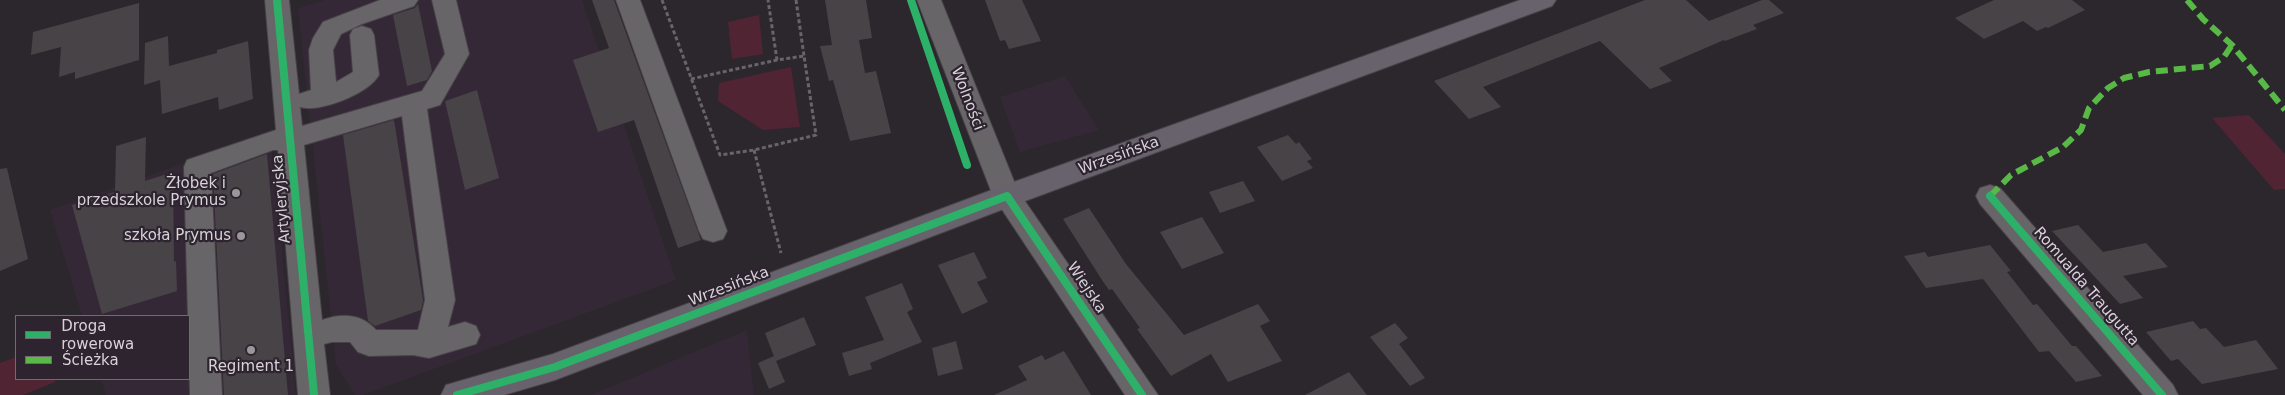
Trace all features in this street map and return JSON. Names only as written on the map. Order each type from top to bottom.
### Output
[{"type":"main road","name":"Wrzesińska","points":[[458,395],[555,368],[1008,196],[1544,0]]},
{"type":"main road","name":"Wrzesińska","points":[[512,395],[555,368]]},
{"type":"street","name":"Artyleryjska","points":[[277,0],[314,395]]},
{"type":"street","points":[[324,96],[322,50],[324,38],[332,28],[353,18],[406,0]]},
{"type":"street","points":[[206,395],[197,167],[271,141],[311,134],[431,98],[457,54],[444,0]]},
{"type":"street","points":[[628,0],[713,231]]},
{"type":"street","name":"Wolności","points":[[929,0],[990,158],[1008,196]]},
{"type":"street","points":[[287,107],[342,91],[358,83],[366,75],[362,34]]},
{"type":"street","points":[[414,103],[440,300],[429,345]]},
{"type":"street","name":"Wiejska","points":[[1008,196],[1142,395]]},
{"type":"street","name":"Romualda Traugutta","points":[[1990,196],[2162,395]]},
{"type":"street","points":[[308,337],[332,328],[357,329],[369,343],[413,342],[429,345],[465,335]]},
{"type":"path","points":[[662,0],[720,155],[754,150],[816,135],[796,0]]},
{"type":"path","points":[[768,0],[777,60]]},
{"type":"path","points":[[691,79],[804,56]]},
{"type":"path","points":[[754,150],[781,253]]},
{"type":"shaded area","points":[[325,0],[582,0],[676,280],[363,395],[355,395],[336,365],[298,8]]},
{"type":"shaded area","points":[[759,15],[763,54],[732,59],[728,22]]},
{"type":"shaded area","points":[[791,67],[800,127],[763,130],[718,101],[719,83]]},
{"type":"shaded area","points":[[1065,76],[1099,130],[1020,152],[1000,97]]},
{"type":"shaded area","points":[[2249,115],[2285,154],[2285,189],[2274,190],[2212,118]]},
{"type":"shaded area","points":[[270,133],[296,395],[106,395],[101,380],[190,380],[190,315],[82,315],[50,210]]},
{"type":"shaded area","points":[[747,330],[754,395],[591,395]]},
{"type":"shaded area","points":[[15,357],[15,380],[55,380],[55,382],[23,395],[0,395],[0,363]]},
{"type":"building","points":[[592,0],[614,0],[701,240],[678,248],[634,120],[598,132],[573,60],[609,48]]},
{"type":"building","points":[[825,0],[866,0],[872,38],[859,40],[865,73],[876,71],[891,133],[850,141],[833,80],[829,81],[820,46],[832,45]]},
{"type":"building","points":[[985,0],[1022,0],[1041,41],[1009,49],[1005,40],[1000,41]]},
{"type":"building","points":[[1645,0],[1686,0],[1709,21],[1762,0],[1769,0],[1784,13],[1753,25],[1757,29],[1724,40],[1659,68],[1672,81],[1650,89],[1600,41],[1483,87],[1501,107],[1469,119],[1434,81]]},
{"type":"building","points":[[1994,0],[2072,0],[2085,10],[2048,28],[2037,31],[2023,21],[1984,39],[1955,18]]},
{"type":"building","points":[[139,3],[139,60],[75,79],[75,72],[59,77],[61,47],[31,55],[33,32]]},
{"type":"building","points":[[418,4],[432,71],[427,80],[407,86],[393,15],[415,8]]},
{"type":"building","points":[[168,36],[169,66],[217,53],[217,50],[248,41],[253,99],[219,110],[218,97],[162,114],[160,80],[144,85],[145,43]]},
{"type":"building","points":[[477,90],[499,178],[465,190],[445,101]]},
{"type":"building","points":[[394,120],[423,300],[421,310],[375,326],[368,321],[343,135]]},
{"type":"building","points":[[1288,135],[1296,144],[1299,142],[1312,159],[1307,161],[1313,168],[1282,181],[1257,147]]},
{"type":"building","points":[[146,137],[145,181],[173,172],[174,262],[176,261],[177,291],[102,314],[72,205],[115,192],[116,146]]},
{"type":"building","points":[[267,154],[288,395],[224,395],[213,174]]},
{"type":"building","points":[[7,168],[28,259],[0,271],[0,169]]},
{"type":"building","points":[[1243,181],[1255,201],[1220,213],[1209,192]]},
{"type":"building","points":[[1089,208],[1126,264],[1184,335],[1258,304],[1270,321],[1260,326],[1282,361],[1228,382],[1211,354],[1171,376],[1137,329],[1140,328],[1112,289],[1109,290],[1102,280],[1063,219]]},
{"type":"building","points":[[1202,217],[1224,253],[1182,269],[1160,232]]},
{"type":"building","points":[[2078,225],[2103,252],[2146,243],[2168,267],[2123,276],[2143,298],[2120,304],[2052,231]]},
{"type":"building","points":[[1990,245],[2011,271],[2007,272],[2033,305],[2037,304],[2072,346],[2076,346],[2102,376],[2076,382],[2049,351],[2039,352],[1983,279],[1926,288],[1904,256],[1925,252],[1928,257]]},
{"type":"building","points":[[974,252],[987,278],[977,282],[988,302],[962,314],[938,265]]},
{"type":"building","points":[[902,283],[913,309],[907,312],[922,342],[870,363],[872,369],[849,376],[842,353],[884,340],[865,297]]},
{"type":"building","points":[[804,317],[816,345],[776,361],[785,382],[769,389],[758,363],[774,356],[765,333]]},
{"type":"building","points":[[2193,321],[2200,329],[2206,328],[2224,347],[2256,340],[2278,369],[2202,384],[2178,359],[2171,361],[2146,332]]},
{"type":"building","points":[[1395,323],[1408,338],[1399,344],[1425,378],[1410,386],[1370,337]]},
{"type":"building","points":[[956,341],[963,369],[938,376],[932,348]]},
{"type":"building","points":[[1064,351],[1091,395],[994,395],[1027,380],[1018,366],[1042,355],[1045,360]]},
{"type":"building","points":[[1349,372],[1367,395],[1305,395]]},
{"type":"marked path","points":[[2187,0],[2203,19],[2232,45],[2285,110]]},
{"type":"marked path","points":[[1990,196],[2011,175],[2063,147],[2081,130],[2089,108],[2108,88],[2124,78],[2149,72],[2210,66],[2224,57],[2232,45]]},
{"type":"cycle path","points":[[277,0],[314,395]]},
{"type":"cycle path","points":[[911,0],[967,165]]},
{"type":"cycle path","points":[[457,395],[555,367],[1007,196],[1142,395]]},
{"type":"cycle path","points":[[1990,196],[2162,395]]},
{"type":"place","name":"Żłobek i przedszkole Prymus","points":[[236,193]]},
{"type":"place","name":"szkoła Prymus","points":[[241,236]]},
{"type":"place","name":"Regiment 1","points":[[251,350]]}]
